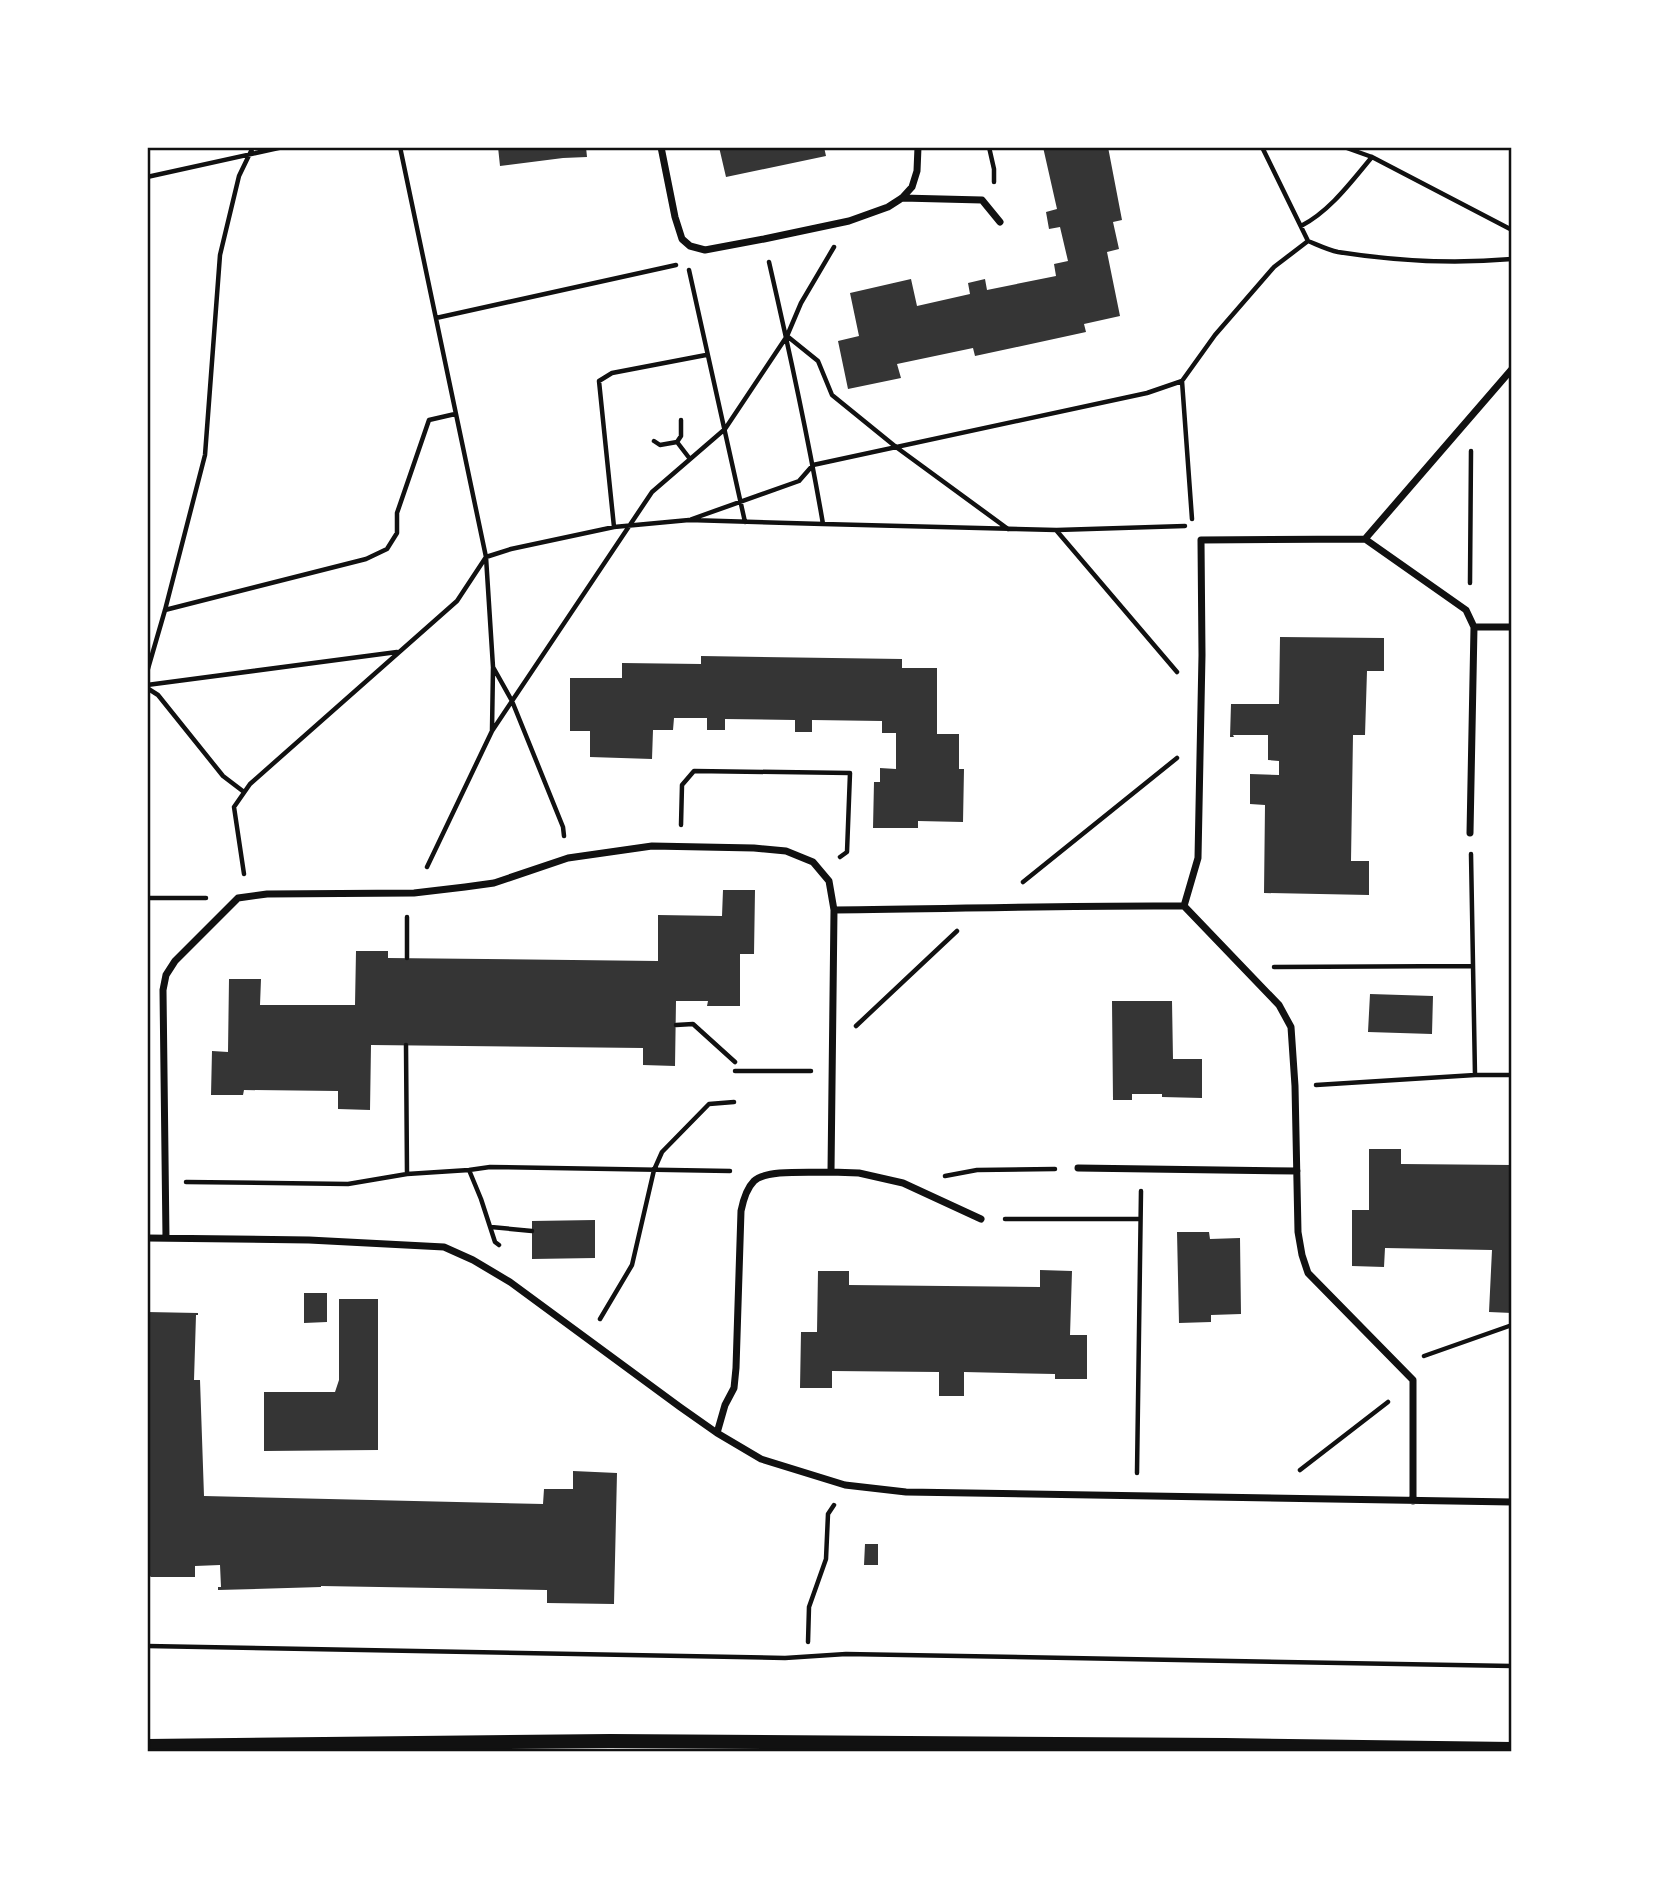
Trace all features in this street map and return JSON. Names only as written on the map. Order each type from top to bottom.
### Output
[{"type":"main road","points":[[147,1746],[610,1741],[1512,1749]]},
{"type":"street","points":[[661,147],[682,239],[690,246],[705,250],[849,221],[888,207],[912,187],[917,172],[919,147]]},
{"type":"street","points":[[902,198],[982,200],[1000,222]]},
{"type":"street","points":[[1365,539],[1512,369]]},
{"type":"street","points":[[1184,906],[1198,858],[1201,540],[1365,539],[1466,610],[1474,627],[1470,833]]},
{"type":"street","points":[[1474,627],[1512,628]]},
{"type":"street","points":[[166,1238],[163,990],[166,975],[175,961],[238,898],[267,894],[414,893],[494,883],[568,858],[653,846],[786,851],[813,862],[829,881],[834,910],[831,1172]]},
{"type":"street","points":[[834,910],[1074,905],[1184,906],[1279,1005],[1291,1027],[1298,1232],[1302,1255],[1308,1273],[1413,1380],[1413,1501]]},
{"type":"street","points":[[1078,1168],[1297,1171]]},
{"type":"street","points":[[717,1433],[725,1405],[734,1388],[741,1211],[743,1198],[755,1180],[766,1174],[859,1172],[903,1183],[981,1219]]},
{"type":"street","points":[[147,1238],[309,1240],[444,1247],[473,1260],[510,1282],[717,1433],[761,1459],[845,1485],[906,1492],[1512,1502]]},
{"type":"path","points":[[147,672],[205,455],[220,255],[239,176],[253,147]]},
{"type":"path","points":[[147,177],[283,147]]},
{"type":"path","points":[[400,147],[486,557],[493,667],[492,731]]},
{"type":"path","points":[[982,200],[993,184],[994,169],[989,147]]},
{"type":"path","points":[[1262,147],[1308,242],[1336,251],[1409,259],[1512,259]]},
{"type":"path","points":[[1344,147],[1371,157],[1512,230]]},
{"type":"path","points":[[1301,226],[1313,220],[1349,185],[1371,157]]},
{"type":"path","points":[[407,958],[407,908],[492,731],[652,492],[725,429],[787,336],[801,303],[849,221]]},
{"type":"path","points":[[764,239],[787,336],[823,524]]},
{"type":"path","points":[[689,520],[799,481],[813,464],[1147,393],[1182,381],[1215,335],[1274,268],[1308,242]]},
{"type":"path","points":[[436,318],[687,262],[745,522]]},
{"type":"path","points":[[787,336],[818,361],[832,395],[896,447],[1009,530]]},
{"type":"path","points":[[614,527],[599,381],[612,373],[706,355]]},
{"type":"path","points":[[247,896],[234,807],[244,792],[457,601],[486,557],[614,527],[689,520],[1009,530],[1192,525],[1182,381]]},
{"type":"path","points":[[165,611],[366,559],[387,549],[397,533],[397,513],[429,420],[455,414]]},
{"type":"path","points":[[1466,610],[1469,589],[1472,416]]},
{"type":"path","points":[[654,441],[660,445],[677,442],[681,436],[681,420]]},
{"type":"path","points":[[677,442],[690,459]]},
{"type":"path","points":[[1056,530],[1201,699]]},
{"type":"path","points":[[147,687],[398,652]]},
{"type":"path","points":[[493,667],[512,701],[563,827],[568,858]]},
{"type":"path","points":[[147,687],[158,695],[223,776],[244,792]]},
{"type":"path","points":[[680,847],[682,785],[694,771],[850,773],[847,852],[820,871]]},
{"type":"path","points":[[1470,833],[1475,1075]]},
{"type":"path","points":[[147,898],[238,898]]},
{"type":"path","points":[[1243,967],[1473,967]]},
{"type":"path","points":[[676,1025],[693,1024],[735,1062]]},
{"type":"path","points":[[406,1045],[407,1174]]},
{"type":"path","points":[[735,1071],[832,1070]]},
{"type":"path","points":[[1294,1086],[1512,1075]]},
{"type":"path","points":[[601,1318],[632,1265],[654,1170],[662,1152],[709,1104],[734,1102]]},
{"type":"path","points":[[164,1181],[348,1184],[407,1174],[490,1167],[730,1171]]},
{"type":"path","points":[[903,1183],[977,1170],[1078,1168]]},
{"type":"path","points":[[1136,1496],[1141,1169]]},
{"type":"path","points":[[469,1170],[495,1242],[503,1250]]},
{"type":"path","points":[[981,1219],[1140,1219]]},
{"type":"path","points":[[491,1227],[532,1231]]},
{"type":"path","points":[[1398,1366],[1512,1325]]},
{"type":"path","points":[[1300,1470],[1413,1380]]},
{"type":"path","points":[[808,1642],[809,1607],[826,1559],[828,1514],[845,1485]]},
{"type":"path","points":[[147,1646],[771,1658],[846,1654],[1512,1666]]},
{"type":"building","points":[[498,147],[586,147],[587,157],[500,166]]},
{"type":"building","points":[[719,147],[824,147],[826,156],[726,177]]},
{"type":"building","points":[[1043,147],[1108,147],[1122,220],[1113,222],[1119,249],[1107,252],[1120,316],[1084,324],[1086,332],[975,356],[973,348],[897,364],[901,378],[848,389],[838,341],[859,336],[850,293],[911,279],[917,306],[970,294],[968,283],[985,279],[987,290],[1056,276],[1054,264],[1068,261],[1060,227],[1049,229],[1046,212],[1057,209]]},
{"type":"building","points":[[1280,637],[1384,638],[1384,671],[1367,671],[1365,735],[1353,735],[1351,861],[1369,861],[1369,895],[1264,893],[1265,805],[1250,804],[1250,774],[1279,775],[1279,761],[1268,760],[1268,735],[1230,737],[1231,704],[1279,704]]},
{"type":"building","points":[[701,656],[902,659],[902,668],[937,668],[937,734],[959,734],[959,769],[964,769],[963,822],[918,821],[918,828],[873,828],[874,782],[880,782],[880,768],[896,769],[896,733],[882,733],[882,721],[812,720],[812,732],[795,732],[795,720],[725,719],[725,730],[707,730],[707,718],[674,718],[673,730],[653,730],[652,759],[590,757],[590,731],[570,731],[570,678],[622,678],[622,663],[701,664]]},
{"type":"building","points":[[723,890],[755,890],[754,954],[740,954],[740,1006],[707,1006],[708,1001],[676,1001],[675,1066],[643,1065],[643,1048],[371,1045],[370,1110],[338,1109],[338,1091],[244,1090],[243,1095],[211,1095],[212,1051],[228,1052],[229,979],[261,979],[260,1005],[355,1005],[356,951],[388,951],[388,958],[658,961],[658,915],[722,916]]},
{"type":"building","points":[[1370,994],[1433,996],[1432,1034],[1368,1032]]},
{"type":"building","points":[[1112,1001],[1172,1001],[1173,1059],[1202,1059],[1202,1098],[1132,1094],[1132,1100],[1113,1100]]},
{"type":"building","points":[[1369,1149],[1401,1149],[1401,1164],[1512,1165],[1512,1313],[1489,1312],[1492,1250],[1385,1248],[1384,1267],[1352,1266],[1352,1210],[1369,1210]]},
{"type":"building","points":[[595,1220],[595,1258],[532,1259],[532,1221]]},
{"type":"building","points":[[1177,1232],[1209,1232],[1210,1239],[1240,1238],[1241,1314],[1211,1315],[1211,1322],[1179,1323]]},
{"type":"building","points":[[1040,1270],[1072,1271],[1070,1335],[1087,1335],[1087,1379],[1055,1379],[1055,1374],[964,1372],[964,1396],[939,1396],[939,1372],[832,1371],[832,1388],[800,1388],[801,1332],[817,1332],[818,1271],[849,1271],[849,1285],[1040,1287]]},
{"type":"building","points":[[304,1293],[327,1293],[327,1322],[304,1323]]},
{"type":"building","points":[[339,1299],[378,1299],[378,1450],[264,1451],[264,1392],[335,1392],[339,1380]]},
{"type":"building","points":[[147,1312],[198,1313],[194,1380],[200,1380],[204,1496],[543,1504],[544,1489],[573,1489],[573,1471],[617,1473],[614,1604],[547,1603],[547,1590],[321,1586],[218,1590],[218,1587],[221,1587],[220,1565],[195,1566],[195,1577],[151,1577],[147,1574]]},
{"type":"building","points":[[865,1544],[878,1544],[878,1565],[864,1565]]}]
